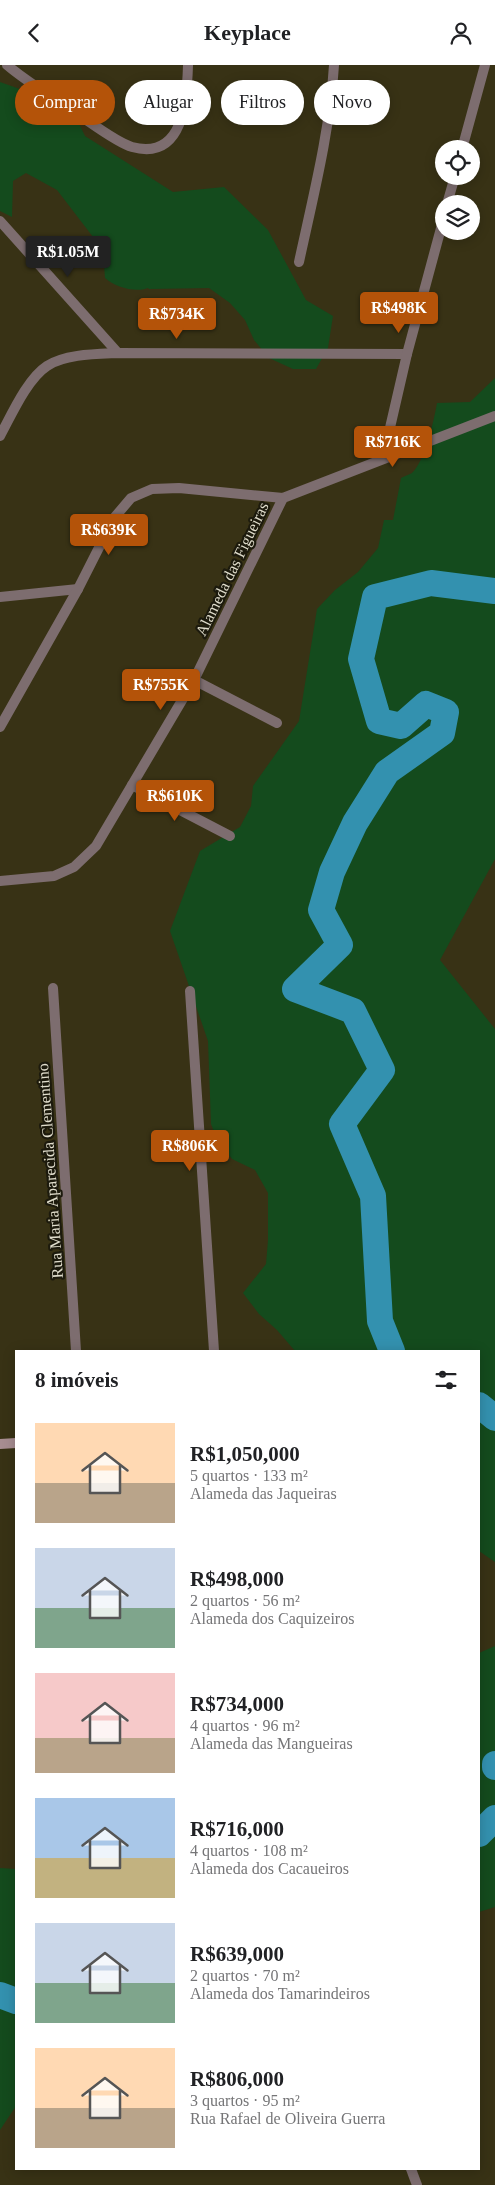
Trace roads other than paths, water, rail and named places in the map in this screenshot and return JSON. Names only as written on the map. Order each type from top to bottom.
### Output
[{"type":"street","points":[[7,65],[97,127],[131,147],[151,149],[169,141],[180,124],[187,101],[188,65]]},
{"type":"street","points":[[299,262],[320,168],[334,65]]},
{"type":"street","points":[[464,140],[485,65]]},
{"type":"street","points":[[0,221],[118,353]]},
{"type":"street","points":[[383,458],[407,354],[438,240]]},
{"type":"street","points":[[0,436],[32,382],[47,366],[80,355],[118,353],[407,354]]},
{"type":"street","points":[[0,727],[78,589],[114,518],[131,498],[152,489],[179,488],[283,499],[383,458],[495,416]]},
{"type":"street","name":"Alameda das Figueiras","points":[[0,881],[54,876],[74,867],[96,846],[194,680],[283,499]]},
{"type":"street","points":[[0,597],[78,589]]},
{"type":"street","points":[[194,680],[277,723]]},
{"type":"street","points":[[132,785],[230,836]]},
{"type":"street","name":"Rua Maria Aparecida Clementino","points":[[53,988],[76,1350]]},
{"type":"street","points":[[190,991],[214,1350]]},
{"type":"street","points":[[0,1444],[15,1443]]},
{"type":"street","points":[[411,2170],[417,2185]]},
{"type":"waterway","points":[[392,1350],[380,1321],[373,1196],[342,1124],[382,1070],[353,1011],[295,989],[340,945],[321,910],[332,872],[355,823],[387,772],[442,733],[446,712],[426,704],[401,726],[379,721],[361,659],[375,597],[431,583],[495,591]]},
{"type":"waterway","points":[[480,1406],[495,1418]]},
{"type":"waterway","points":[[480,1833],[495,1818]]},
{"type":"waterway","points":[[0,1995],[15,2001]]}]
